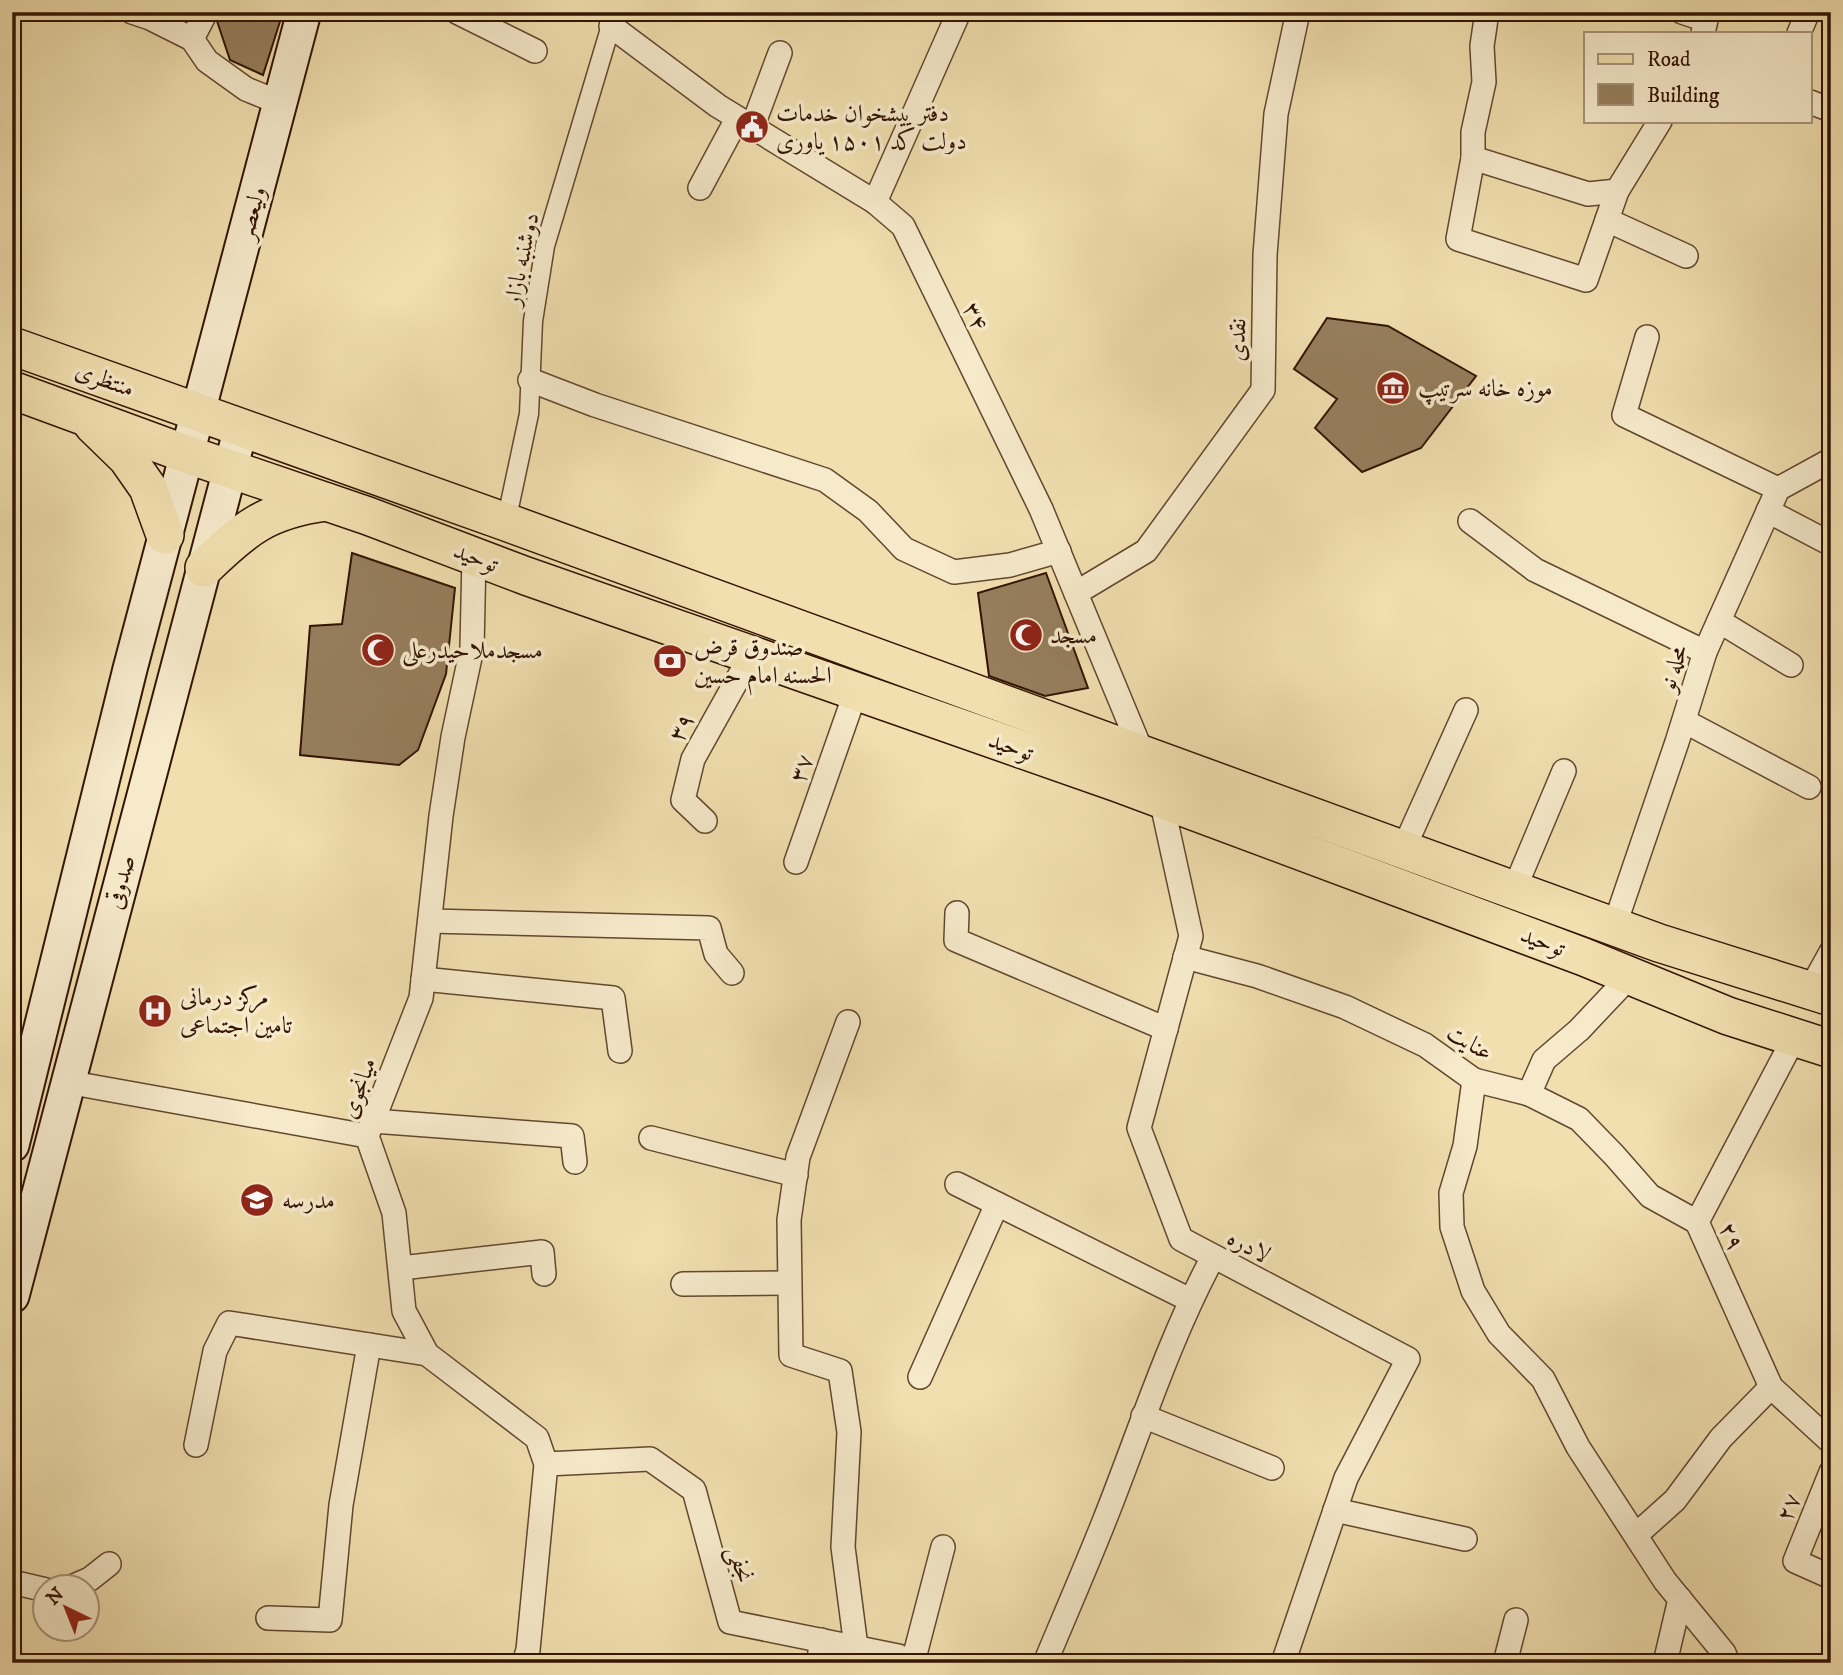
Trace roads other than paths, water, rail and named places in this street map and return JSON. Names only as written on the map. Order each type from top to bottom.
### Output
[{"type":"main road","name":"ولیعصر","points":[[186,454],[304,12]]},
{"type":"main road","name":"منتظری","points":[[12,346],[197,413]]},
{"type":"main road","name":"منتظری","points":[[12,390],[186,454]]},
{"type":"main road","name":"توحید","points":[[197,413],[506,522],[1614,927],[1820,994]]},
{"type":"main road","points":[[82,416],[127,458],[148,488],[165,535]]},
{"type":"main road","name":"صدوقی","points":[[12,1296],[241,428]]},
{"type":"main road","name":"توحید","points":[[186,454],[1161,799],[1630,976],[1728,1016],[1831,1049]]},
{"type":"main road","name":"صدوقی","points":[[12,1145],[186,454]]},
{"type":"main road","points":[[204,568],[232,541],[265,518],[295,507],[327,502]]},
{"type":"main road","points":[[117,720],[160,733]]},
{"type":"main road","points":[[1312,855],[1325,821]]},
{"type":"street","points":[[132,12],[192,39],[207,61],[246,89],[280,103]]},
{"type":"street","points":[[192,39],[206,12]]},
{"type":"street","points":[[457,12],[535,51]]},
{"type":"street","points":[[876,202],[959,12]]},
{"type":"street","name":"نقدی","points":[[1076,593],[1146,551],[1262,390],[1265,255],[1276,114],[1297,12]]},
{"type":"street","points":[[1488,12],[1482,46],[1484,82],[1473,132],[1473,158],[1458,239],[1586,280],[1617,191],[1659,122]]},
{"type":"street","points":[[1682,12],[1706,20],[1703,32]]},
{"type":"street","points":[[1799,32],[1808,12]]},
{"type":"street","name":"۳۴","points":[[613,19],[744,123],[876,202],[903,226],[1041,509],[1143,755]]},
{"type":"street","name":"دوشنبه بازار","points":[[506,522],[529,414],[533,321],[545,246],[613,19]]},
{"type":"street","points":[[700,188],[744,123],[780,53]]},
{"type":"street","points":[[1812,103],[1831,110]]},
{"type":"street","points":[[1473,158],[1588,194],[1617,191]]},
{"type":"street","points":[[1607,220],[1686,256]]},
{"type":"street","points":[[1647,337],[1624,415],[1778,489],[1831,460]]},
{"type":"street","points":[[530,380],[595,405],[824,480],[868,511],[904,549],[954,572],[1010,565],[1059,551]]},
{"type":"street","name":"محله نو","points":[[1614,927],[1705,652],[1778,489]]},
{"type":"street","points":[[1768,511],[1831,544]]},
{"type":"street","points":[[1470,521],[1535,570],[1705,652]]},
{"type":"street","name":"میانجوی","points":[[474,556],[472,648],[453,737],[441,816],[421,998],[370,1128],[394,1213],[404,1311],[427,1354],[537,1438],[546,1464]]},
{"type":"street","points":[[1719,621],[1791,665]]},
{"type":"street","name":"۳۹","points":[[705,821],[683,800],[693,759],[751,655]]},
{"type":"street","name":"۳۷","points":[[796,862],[856,691]]},
{"type":"street","points":[[1403,850],[1466,710]]},
{"type":"street","points":[[1684,721],[1809,788]]},
{"type":"street","points":[[1514,890],[1564,771]]},
{"type":"street","name":"لادره","points":[[1161,799],[1191,936],[1139,1128],[1181,1240],[1408,1359],[1346,1478],[1286,1662]]},
{"type":"street","points":[[957,913],[956,940],[1166,1029]]},
{"type":"street","points":[[430,921],[709,928],[716,954],[732,973]]},
{"type":"street","points":[[1820,994],[1831,952]]},
{"type":"street","name":"عنایت","points":[[1185,957],[1257,976],[1345,1007],[1425,1045],[1474,1080],[1529,1094],[1578,1119],[1650,1196],[1697,1222]]},
{"type":"street","points":[[1529,1094],[1544,1059],[1579,1030],[1630,976]]},
{"type":"street","points":[[423,979],[613,998],[620,1052]]},
{"type":"street","points":[[848,1022],[798,1157],[789,1220],[789,1283],[791,1355],[840,1371],[849,1432],[843,1548],[856,1647]]},
{"type":"street","name":"۲۹","points":[[1794,1038],[1697,1222],[1770,1387],[1831,1442]]},
{"type":"street","points":[[1474,1080],[1465,1146],[1451,1193],[1452,1227],[1473,1291],[1499,1335],[1543,1379],[1578,1447],[1665,1581],[1724,1653],[1728,1663]]},
{"type":"street","points":[[67,1082],[370,1128],[572,1136],[575,1162]]},
{"type":"street","points":[[651,1138],[796,1175]]},
{"type":"street","points":[[957,1184],[1190,1300]]},
{"type":"street","points":[[920,1377],[998,1204]]},
{"type":"street","points":[[401,1268],[542,1252],[544,1274]]},
{"type":"street","points":[[1045,1663],[1190,1300],[1213,1257]]},
{"type":"street","points":[[683,1284],[789,1283]]},
{"type":"street","points":[[196,1445],[215,1351],[229,1323],[427,1354]]},
{"type":"street","points":[[268,1618],[330,1620],[341,1505],[369,1345]]},
{"type":"street","points":[[1636,1535],[1675,1500],[1721,1438],[1770,1387]]},
{"type":"street","points":[[1143,1416],[1272,1468]]},
{"type":"street","name":"نجفی","points":[[546,1464],[650,1459],[694,1490],[730,1622],[820,1651],[856,1647],[913,1662]]},
{"type":"street","points":[[524,1663],[528,1650],[546,1464]]},
{"type":"street","name":"۲۷","points":[[1830,1473],[1795,1561],[1831,1577]]},
{"type":"street","points":[[1335,1510],[1465,1539]]},
{"type":"street","points":[[913,1662],[943,1547]]},
{"type":"street","points":[[96,1574],[109,1564]]},
{"type":"street","points":[[12,1582],[32,1587]]},
{"type":"street","points":[[1665,1663],[1680,1599]]},
{"type":"street","points":[[1505,1663],[1516,1620]]},
{"type":"place","name":"دفتر پیشخوان خدمات دولت کد ۱۵۰۱ یاوری","points":[[752,127]]},
{"type":"place","name":"موزه خانه سرتیپ","points":[[1393,388]]},
{"type":"place","name":"مسجد","points":[[1026,635]]},
{"type":"place","name":"مسجدملاحیدرعلی","points":[[378,650]]},
{"type":"place","name":"صندوق قرض الحسنه امام حسین","points":[[670,661]]},
{"type":"place","name":"مرکز درمانی تامین اجتماعی","points":[[155,1011]]},
{"type":"place","name":"مدرسه","points":[[257,1200]]}]
